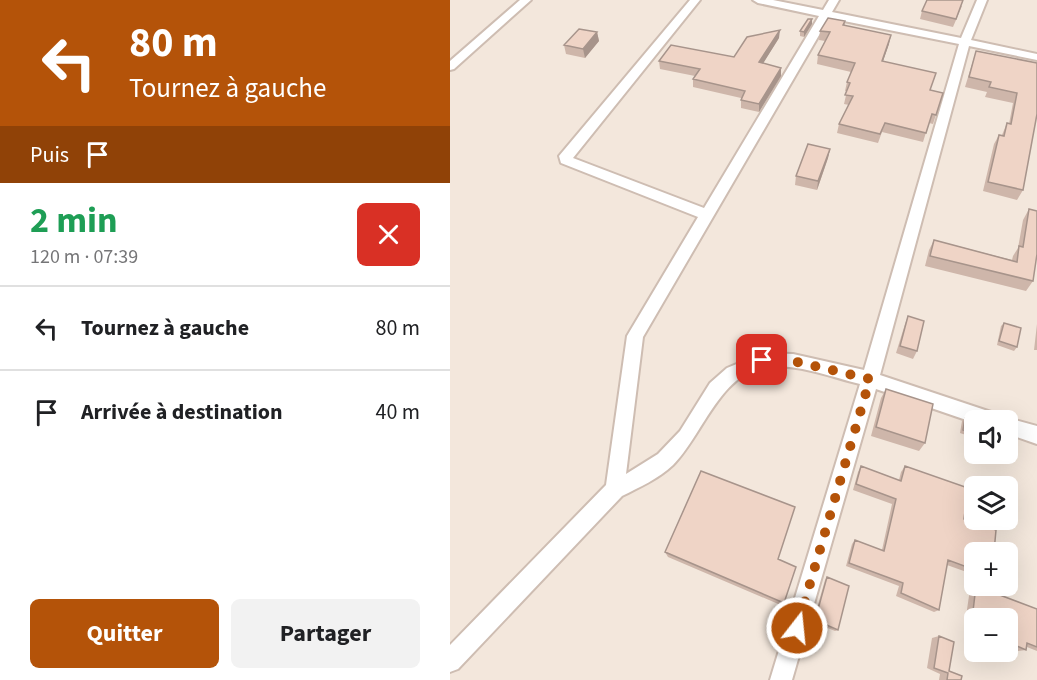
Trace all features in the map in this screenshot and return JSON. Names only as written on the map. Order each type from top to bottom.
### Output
[{"type":"street","points":[[450,67],[526,0]]},
{"type":"street","points":[[694,0],[574,147],[566,160],[705,214]]},
{"type":"street","points":[[758,0],[1037,57]]},
{"type":"street","points":[[615,489],[635,336],[705,214],[834,0]]},
{"type":"street","points":[[781,680],[870,379],[965,42],[982,0]]},
{"type":"street","points":[[450,661],[615,489],[641,477],[665,460],[686,437],[716,389],[733,373],[762,360],[793,361],[870,379],[964,411]]},
{"type":"street","points":[[1018,429],[1037,435]]},
{"type":"shaded area","points":[[450,0],[1037,0],[1037,680],[450,680]]},
{"type":"building","points":[[927,0],[963,0],[956,19],[922,11]]},
{"type":"building","points":[[828,18],[845,21],[843,25],[891,35],[882,61],[936,73],[930,90],[943,93],[936,115],[932,114],[926,133],[885,123],[880,134],[839,124],[853,96],[845,95],[850,83],[847,82],[855,63],[818,55],[830,32],[820,31]]},
{"type":"building","points":[[808,19],[812,19],[804,32],[800,31]]},
{"type":"building","points":[[579,29],[597,32],[583,49],[564,45]]},
{"type":"building","points":[[780,30],[759,62],[781,68],[759,104],[741,100],[745,91],[693,79],[700,69],[659,61],[671,45],[734,57],[747,37]]},
{"type":"building","points":[[976,51],[1037,63],[1037,114],[1023,190],[988,182],[999,135],[1004,136],[1007,123],[1011,124],[1017,93],[989,87],[991,82],[969,77]]},
{"type":"building","points":[[808,144],[830,149],[818,181],[796,176]]},
{"type":"building","points":[[1029,209],[1037,211],[1037,254],[1033,281],[930,256],[934,240],[1017,262],[1019,246],[1023,247]]},
{"type":"building","points":[[908,316],[924,321],[917,351],[900,346]]},
{"type":"building","points":[[1004,323],[1021,328],[1017,347],[999,341]]},
{"type":"building","points":[[886,389],[933,404],[925,443],[876,427]]},
{"type":"building","points":[[861,466],[901,481],[905,466],[964,487],[964,530],[996,530],[995,542],[964,542],[964,566],[948,560],[939,610],[901,593],[903,583],[849,563],[855,540],[884,551],[896,499],[856,484]]},
{"type":"building","points":[[701,471],[795,507],[778,559],[796,567],[784,603],[665,552]]},
{"type":"building","points":[[827,577],[849,586],[838,630],[815,620]]},
{"type":"building","points":[[975,596],[1003,596],[1037,609],[1037,647],[1027,643],[1026,650],[1018,646],[1018,608],[973,608]]},
{"type":"building","points":[[939,636],[954,642],[949,671],[962,676],[961,680],[947,680],[948,673],[934,668]]},
{"type":"route","points":[[762,360],[793,361],[870,379],[797,628]]}]
